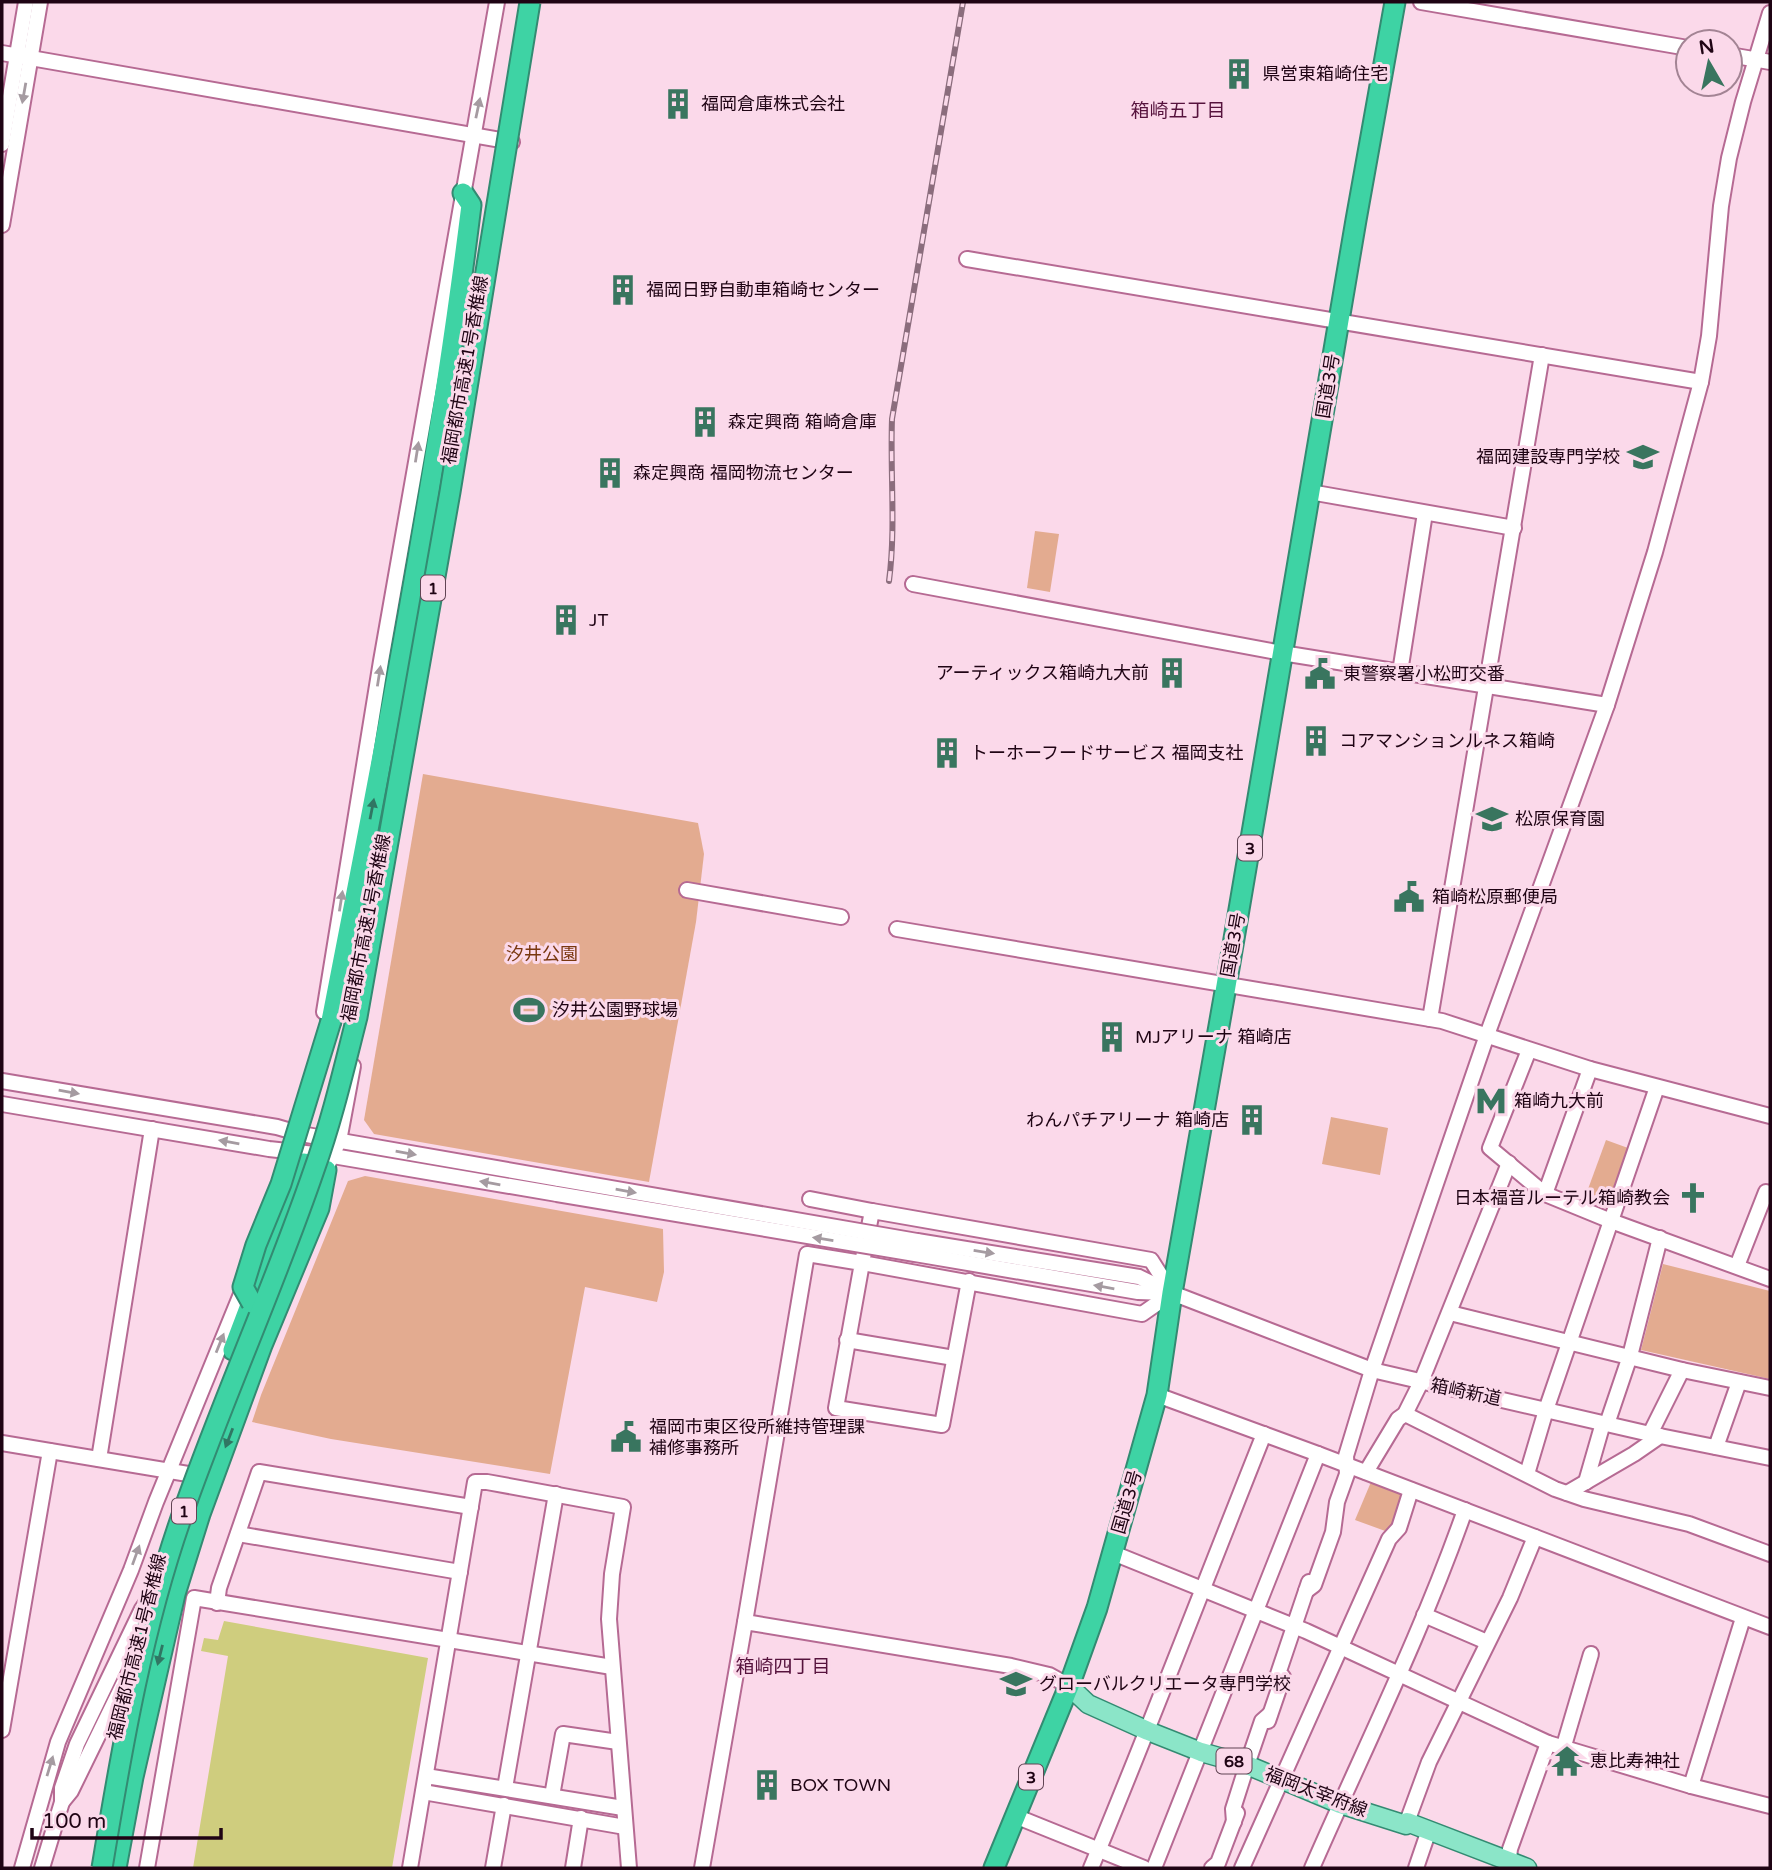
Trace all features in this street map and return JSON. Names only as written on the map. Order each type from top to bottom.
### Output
[{"type":"highway","name":"福岡都市高速1号香椎線","points":[[90,1868],[126,1679],[150,1585],[184,1476],[304,1163],[350,1016],[366,945],[530,2]]},
{"type":"highway","name":"福岡都市高速1号香椎線","points":[[102,1868],[140,1665],[184,1508],[315,1169],[357,1017],[450,492],[530,2]]},
{"type":"highway","name":"国道3号","points":[[994,1868],[1069,1686],[1097,1608],[1157,1395],[1171,1293],[1395,2]]},
{"type":"highway","points":[[251,1303],[243,1287],[256,1245],[281,1184],[331,1021],[398,671],[443,415],[471,205],[463,193]]},
{"type":"highway","points":[[116,1868],[132,1777],[175,1594],[200,1514],[262,1345],[319,1208],[330,1163]]},
{"type":"main road","name":"福岡太宰府線","points":[[1069,1686],[1088,1704],[1200,1752],[1247,1765],[1340,1804],[1406,1825],[1407,1822],[1509,1865],[1527,1868]]},
{"type":"street","points":[[2,225],[23,57],[26,2]]},
{"type":"street","points":[[2,144],[23,57],[40,2]]},
{"type":"street","points":[[23,1862],[58,1742],[290,1178],[317,1052],[383,649],[497,2]]},
{"type":"street","points":[[43,1863],[62,1802],[61,1788],[88,1718],[142,1609],[162,1579],[194,1475],[293,1220],[330,1163],[339,1141],[378,933],[477,331],[512,142],[530,2]]},
{"type":"street","points":[[1421,2],[1674,46]]},
{"type":"street","points":[[1212,1868],[1217,1851],[1226,1843],[1234,1822],[1233,1809],[1256,1738],[1264,1732],[1288,1661],[1285,1652],[1312,1573],[1321,1567],[1333,1532],[1337,1502],[1347,1474],[1346,1456],[1372,1370],[1487,1035],[1607,705],[1656,552],[1702,382],[1724,182],[1740,113],[1763,61],[1770,13]]},
{"type":"street","points":[[2,53],[512,142]]},
{"type":"street","points":[[1744,58],[1763,61]]},
{"type":"street","points":[[967,259],[1702,382]]},
{"type":"street","points":[[1430,1019],[1542,355]]},
{"type":"street","points":[[1311,492],[1514,528]]},
{"type":"street","points":[[1400,671],[1425,513]]},
{"type":"street","points":[[913,584],[1282,653],[1607,705]]},
{"type":"street","points":[[687,890],[841,917]]},
{"type":"street","points":[[897,929],[1451,1023],[1590,1069],[1770,1116]]},
{"type":"street","points":[[1530,1050],[1490,1148],[1545,1194],[1770,1279]]},
{"type":"street","points":[[1545,1194],[1590,1069]]},
{"type":"street","points":[[2,1081],[277,1128],[558,1187]]},
{"type":"street","points":[[1527,1474],[1546,1410],[1657,1087]]},
{"type":"street","points":[[2,1104],[296,1152],[330,1163],[558,1187]]},
{"type":"street","points":[[99,1459],[152,1129]]},
{"type":"street","points":[[1366,1472],[1398,1419],[1405,1414],[1421,1382],[1509,1163]]},
{"type":"street","name":"箱崎新道","points":[[558,1187],[916,1247],[1139,1277],[1171,1293],[1372,1370],[1655,1435],[1770,1458]]},
{"type":"street","points":[[1737,1266],[1766,1192]]},
{"type":"street","points":[[702,1868],[807,1254],[1142,1314],[1171,1293],[1151,1260],[810,1199]]},
{"type":"street","points":[[872,1211],[836,1408],[942,1425],[969,1281]]},
{"type":"street","points":[[1586,1482],[1630,1356],[1660,1238]]},
{"type":"street","points":[[1450,1313],[1682,1370],[1770,1388]]},
{"type":"street","points":[[847,1340],[954,1359]]},
{"type":"street","points":[[1567,1493],[1655,1435],[1682,1370]]},
{"type":"street","points":[[1716,1447],[1739,1382]]},
{"type":"street","points":[[1157,1395],[1770,1627]]},
{"type":"street","points":[[1405,1414],[1567,1493],[1689,1524],[1770,1554]]},
{"type":"street","points":[[1091,1868],[1148,1731],[1264,1434]]},
{"type":"street","points":[[2,1443],[194,1475]]},
{"type":"street","points":[[2,1730],[50,1451]]},
{"type":"street","points":[[1154,1868],[1318,1454]]},
{"type":"street","points":[[217,1603],[219,1588],[259,1472],[471,1507]]},
{"type":"street","points":[[410,1868],[475,1482],[623,1507],[612,1574],[610,1619],[629,1868]]},
{"type":"street","points":[[1242,1868],[1388,1539],[1399,1528],[1411,1490]]},
{"type":"street","points":[[505,1788],[556,1494]]},
{"type":"street","points":[[1312,1868],[1399,1675],[1465,1510]]},
{"type":"street","points":[[238,1534],[460,1572]]},
{"type":"street","points":[[1407,1822],[1429,1762],[1510,1598],[1535,1537]]},
{"type":"street","points":[[1112,1553],[1342,1647],[1563,1749],[1770,1806]]},
{"type":"street","points":[[147,1868],[194,1598],[612,1667]]},
{"type":"street","points":[[1424,1615],[1487,1642]]},
{"type":"street","points":[[1691,1786],[1743,1618]]},
{"type":"street","points":[[745,1622],[1011,1666],[1049,1675],[1069,1686]]},
{"type":"street","points":[[1563,1749],[1591,1654]]},
{"type":"street","points":[[552,1796],[562,1734],[618,1742]]},
{"type":"street","points":[[1509,1865],[1510,1849],[1548,1743]]},
{"type":"street","points":[[426,1776],[623,1808]]},
{"type":"street","points":[[423,1792],[625,1827]]},
{"type":"street","points":[[493,1868],[504,1805]]},
{"type":"street","points":[[1015,1816],[1144,1868]]},
{"type":"street","points":[[573,1868],[581,1818]]},
{"type":"street","points":[[1416,1868],[1429,1830]]},
{"type":"green space","points":[[1035,531],[1059,534],[1050,592],[1027,588]]},
{"type":"green space","name":"汐井公園","points":[[423,774],[698,823],[704,854],[696,922],[649,1182],[374,1134],[364,1120]]},
{"type":"green space","points":[[1331,1117],[1388,1128],[1380,1175],[1322,1164]]},
{"type":"green space","points":[[1606,1140],[1628,1148],[1606,1208],[1584,1200]]},
{"type":"green space","points":[[365,1176],[663,1229],[664,1272],[657,1302],[585,1287],[550,1474],[331,1439],[252,1422],[348,1181]]},
{"type":"green space","points":[[1663,1264],[1770,1291],[1770,1379],[1641,1350]]},
{"type":"green space","points":[[1371,1482],[1406,1495],[1388,1532],[1355,1520]]},
{"type":"shaded area","points":[[224,1621],[428,1658],[392,1868],[193,1868],[228,1656],[201,1651],[204,1638],[218,1640]]},
{"type":"railway","points":[[889,581],[892,541],[892,419],[963,2]]},
{"type":"place","name":"県営東箱崎住宅","points":[[1239,74]]},
{"type":"place","name":"福岡倉庫株式会社","points":[[678,104]]},
{"type":"place","name":"福岡日野自動車箱崎センター","points":[[623,290]]},
{"type":"place","name":"森定興商 箱崎倉庫","points":[[705,422]]},
{"type":"place","name":"福岡建設専門学校","points":[[1643,457]]},
{"type":"place","name":"森定興商 福岡物流センター","points":[[610,473]]},
{"type":"place","name":"JT","points":[[566,620]]},
{"type":"place","name":"アーティックス箱崎九大前","points":[[1172,673]]},
{"type":"place","name":"東警察署小松町交番","points":[[1320,674]]},
{"type":"place","name":"コアマンションルネス箱崎","points":[[1316,741]]},
{"type":"place","name":"トーホーフードサービス 福岡支社","points":[[947,753]]},
{"type":"place","name":"松原保育園","points":[[1492,819]]},
{"type":"place","name":"箱崎松原郵便局","points":[[1409,897]]},
{"type":"place","name":"汐井公園野球場","points":[[529,1010]]},
{"type":"place","name":"MJアリーナ 箱崎店","points":[[1112,1037]]},
{"type":"place","name":"箱崎九大前","points":[[1491,1101]]},
{"type":"place","name":"わんパチアリーナ 箱崎店","points":[[1252,1120]]},
{"type":"place","name":"日本福音ルーテル箱崎教会","points":[[1693,1198]]},
{"type":"place","name":"福岡市東区役所維持管理課 補修事務所","points":[[626,1437]]},
{"type":"place","name":"グローバルクリエータ専門学校","points":[[1016,1684]]},
{"type":"place","name":"恵比寿神社","points":[[1567,1761]]},
{"type":"place","name":"BOX TOWN","points":[[767,1785]]},
{"type":"district","name":"箱崎五丁目","points":[[1178,110]]},
{"type":"district","name":"箱崎四丁目","points":[[783,1666]]}]
